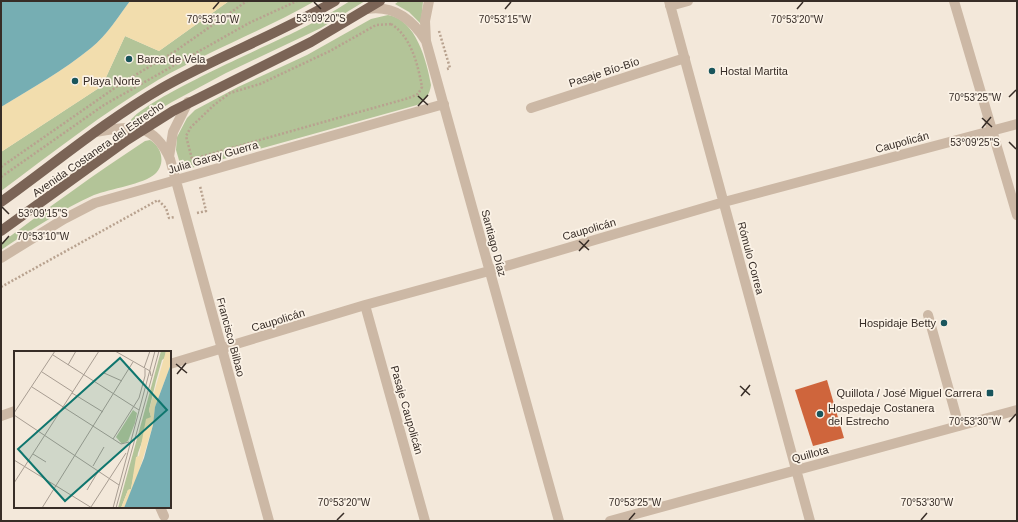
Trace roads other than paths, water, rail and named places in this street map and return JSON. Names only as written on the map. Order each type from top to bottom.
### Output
[{"type":"main road","name":"Avenida Costanera del Estrecho","points":[[1,202],[129,108],[175,81],[277,32],[335,1]]},
{"type":"main road","name":"Avenida Costanera del Estrecho","points":[[1,231],[144,129],[188,102],[310,42],[380,1]]},
{"type":"street","points":[[426,40],[425,21],[428,1]]},
{"type":"street","points":[[670,3],[688,1]]},
{"type":"street","points":[[954,1],[1017,215]]},
{"type":"street","name":"Rómulo Correa","points":[[670,3],[810,521]]},
{"type":"street","name":"Santiago Díaz","points":[[367,9],[383,8],[401,14],[413,24],[426,40],[559,521]]},
{"type":"street","name":"Pasaje Bío-Bío","points":[[531,108],[685,58]]},
{"type":"street","name":"Francisco Bilbao","points":[[188,102],[173,132],[170,146],[170,159],[269,521]]},
{"type":"street","name":"Julia Garay Guerra","points":[[1,258],[64,219],[95,203],[444,104]]},
{"type":"street","name":"Caupolicán","points":[[171,364],[222,350],[365,305],[489,271],[724,202],[1017,124]]},
{"type":"street","points":[[95,132],[126,128],[144,129]]},
{"type":"street","name":"Francisco Bilbao","points":[[144,129],[158,138],[170,159]]},
{"type":"street","name":"Pasaje Caupolicán","points":[[365,305],[425,521]]},
{"type":"street","points":[[928,316],[959,426]]},
{"type":"street","name":"Quillota","points":[[610,521],[1017,410]]},
{"type":"street","points":[[1,416],[14,411]]},
{"type":"water","points":[[1,1],[130,1],[107,32],[91,48],[58,72],[1,107]]},
{"type":"place","name":"Barca de Vela","points":[[129,59]]},
{"type":"place","name":"Hostal Martita","points":[[712,71]]},
{"type":"place","name":"Playa Norte","points":[[75,81]]},
{"type":"place","name":"Hospidaje Betty","points":[[944,323]]},
{"type":"place","name":"Quillota / José Miguel Carrera","points":[[990,393]]},
{"type":"place","name":"Hospedaje Costanera del Estrecho","points":[[820,414]]}]
